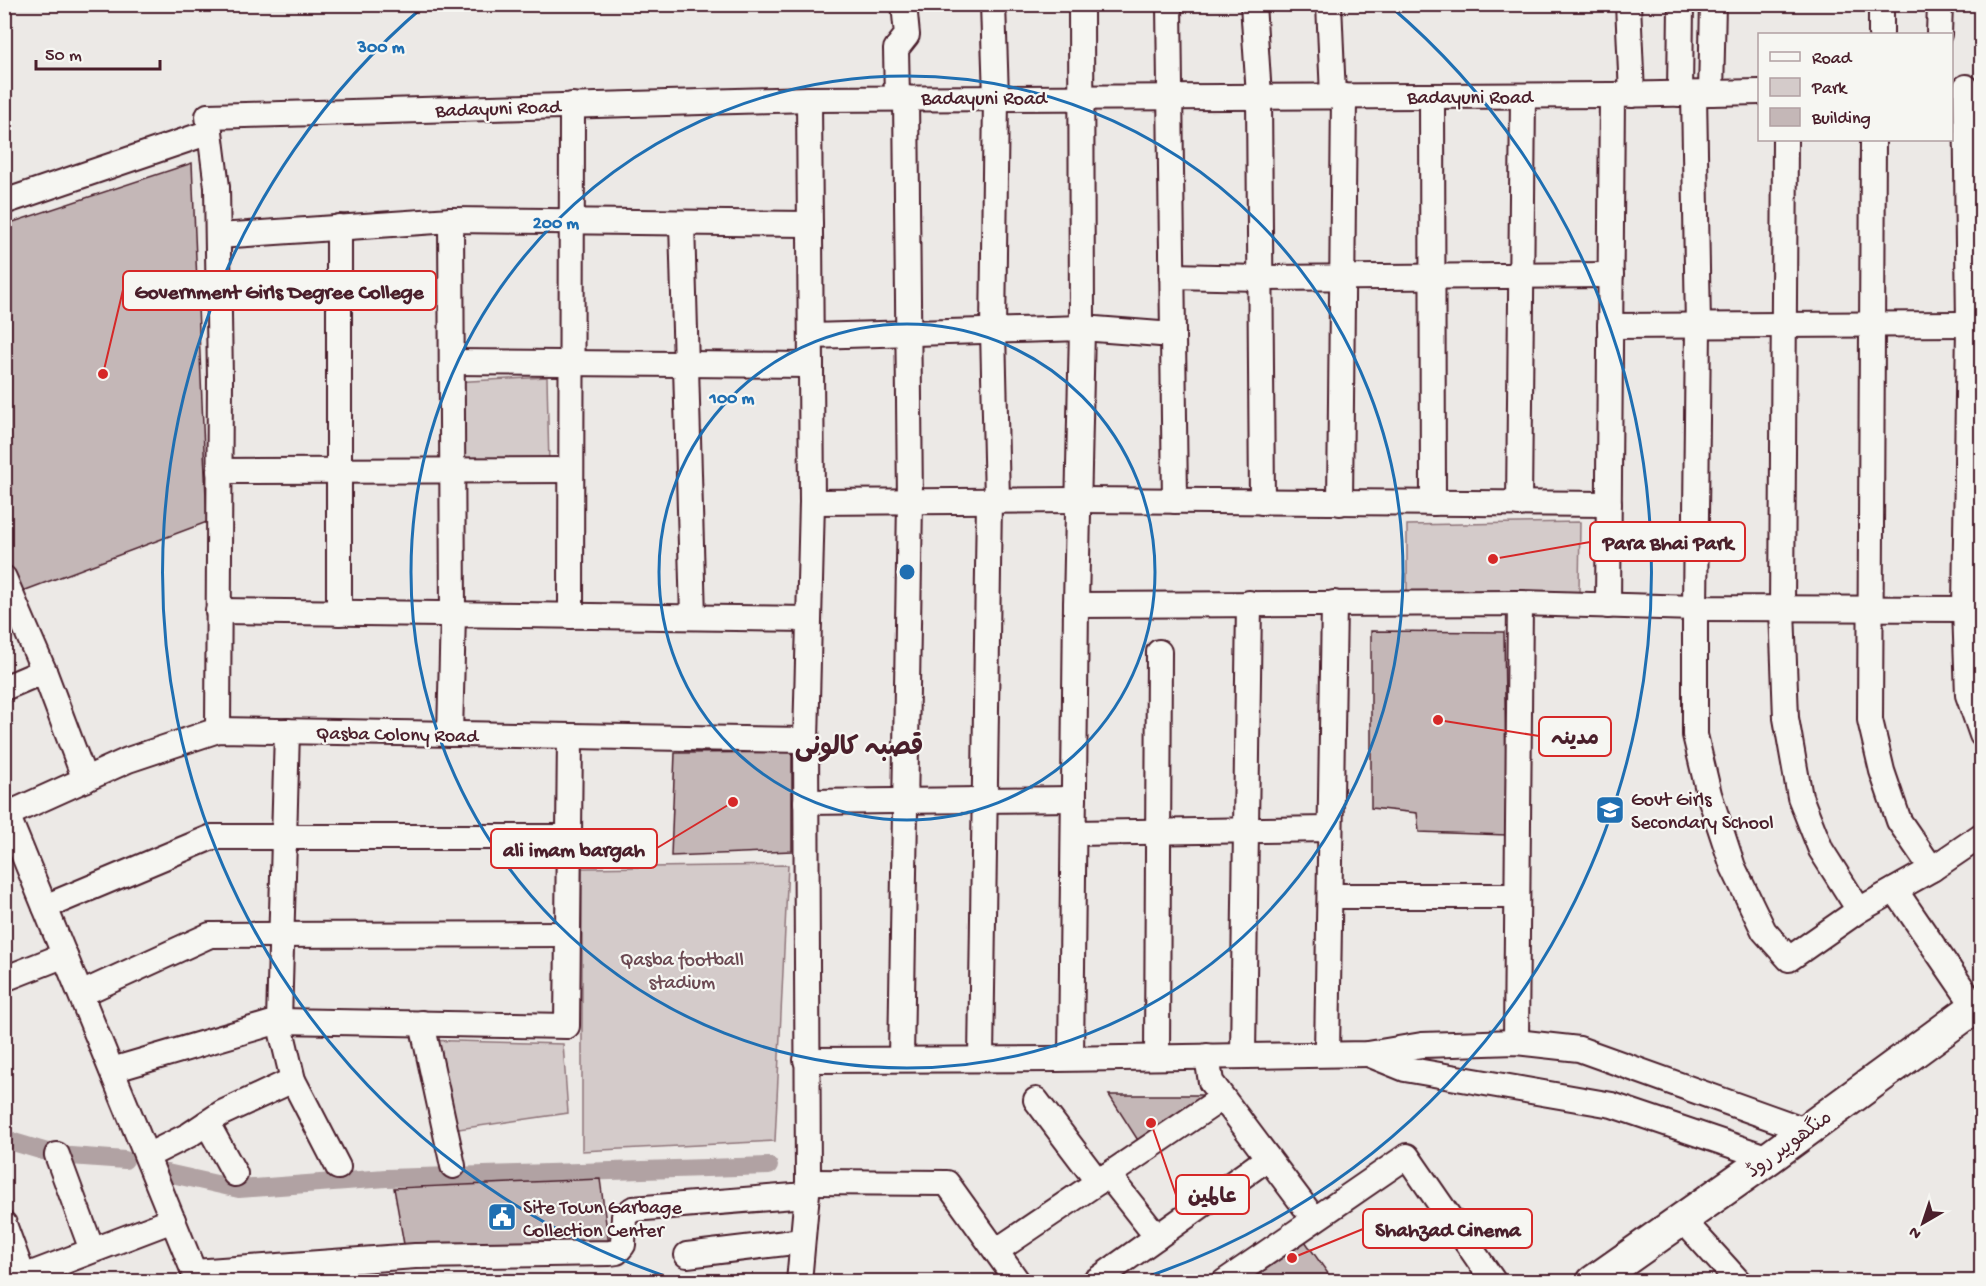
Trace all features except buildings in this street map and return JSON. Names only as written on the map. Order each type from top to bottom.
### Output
[{"type":"main road","name":"منگھوپیر روڈ","points":[[1593,1281],[1769,1158],[1978,1005]]},
{"type":"street","points":[[902,1059],[910,501],[901,98],[896,49],[907,35],[904,4]]},
{"type":"street","points":[[981,1059],[993,500],[996,97],[993,4]]},
{"type":"street","points":[[1071,1058],[1076,605],[1082,328],[1081,4]]},
{"type":"street","points":[[1169,4],[1174,501]]},
{"type":"street","points":[[1253,4],[1259,96],[1262,502]]},
{"type":"street","points":[[1329,4],[1338,96],[1342,276],[1340,503]]},
{"type":"street","points":[[1608,606],[1611,275],[1628,4]]},
{"type":"street","points":[[1681,4],[1695,94],[1698,326],[1695,735],[1709,794],[1732,867],[1764,931],[1789,959],[1859,910],[1932,869],[1982,834]]},
{"type":"street","points":[[1695,94],[1713,4]]},
{"type":"street","points":[[1881,4],[1881,33]]},
{"type":"street","points":[[1939,33],[1940,4]]},
{"type":"street","points":[[1966,87],[1969,324],[1965,609],[1982,735]]},
{"type":"street","name":"Badayuni Road","points":[[4,202],[209,124],[572,105],[809,99],[1082,96],[1523,96],[1758,92]]},
{"type":"street","points":[[1432,96],[1433,504]]},
{"type":"street","points":[[1519,504],[1523,96]]},
{"type":"street","points":[[799,1281],[807,1188],[806,740],[812,502],[809,99]]},
{"type":"street","points":[[571,616],[572,105]]},
{"type":"street","points":[[209,124],[217,187],[218,236],[218,730]]},
{"type":"street","points":[[1785,141],[1782,609],[1786,718],[1800,797],[1821,850],[1859,910]]},
{"type":"street","points":[[1874,141],[1870,720],[1882,771],[1899,821],[1932,869]]},
{"type":"street","points":[[218,236],[451,220],[810,224]]},
{"type":"street","points":[[450,734],[453,614],[451,220]]},
{"type":"street","points":[[682,223],[693,617]]},
{"type":"street","points":[[339,227],[339,613]]},
{"type":"street","points":[[1172,276],[1260,278],[1611,275]]},
{"type":"street","points":[[1610,326],[1969,324]]},
{"type":"street","points":[[811,336],[1082,328],[1173,335]]},
{"type":"street","points":[[452,362],[811,366]]},
{"type":"street","points":[[219,471],[571,470]]},
{"type":"street","points":[[812,502],[1078,500],[1609,504]]},
{"type":"street","points":[[4,578],[44,671],[86,780]]},
{"type":"street","points":[[1243,1055],[1249,603]]},
{"type":"street","points":[[1327,1054],[1334,603]]},
{"type":"street","points":[[1076,605],[1520,603],[1695,608],[1965,609]]},
{"type":"street","points":[[1516,1042],[1520,603]]},
{"type":"street","points":[[218,611],[809,619]]},
{"type":"street","points":[[1157,1057],[1159,652]]},
{"type":"street","points":[[4,688],[44,671]]},
{"type":"street","name":"Qasba Colony Road","points":[[6,813],[128,760],[218,730],[806,740]]},
{"type":"street","points":[[287,731],[279,1021],[293,1080],[338,1167]]},
{"type":"street","points":[[112,1070],[279,1021],[567,1026],[570,737]]},
{"type":"street","points":[[806,802],[1074,799]]},
{"type":"street","points":[[6,813],[196,1277],[414,1256],[610,1253],[617,1252],[623,1245],[624,1216],[633,1209],[807,1188],[947,1183],[1018,1281]]},
{"type":"street","points":[[1074,832],[1330,829]]},
{"type":"street","points":[[45,907],[212,837],[569,837]]},
{"type":"street","points":[[1895,890],[1978,1005]]},
{"type":"street","points":[[1330,896],[1517,896]]},
{"type":"street","points":[[81,993],[210,935],[568,934]]},
{"type":"street","points":[[4,979],[65,956]]},
{"type":"street","points":[[422,1023],[453,1166]]},
{"type":"street","points":[[806,1060],[1368,1054],[1422,1045],[1516,1042],[1579,1049],[1805,1130]]},
{"type":"street","points":[[1368,1054],[1405,1069],[1612,1105],[1769,1158]]},
{"type":"street","points":[[1207,1056],[1211,1082],[1314,1219]]},
{"type":"street","points":[[147,1156],[189,1135],[222,1113],[293,1080]]},
{"type":"street","points":[[996,1251],[1222,1098]]},
{"type":"street","points":[[1036,1100],[1157,1237]]},
{"type":"street","points":[[207,1123],[235,1174]]},
{"type":"street","points":[[57,1155],[92,1250]]},
{"type":"street","points":[[1224,1281],[1407,1156],[1494,1281]]},
{"type":"street","points":[[1094,1281],[1268,1158]]},
{"type":"street","points":[[1681,1218],[1739,1281]]},
{"type":"street","points":[[4,1224],[16,1279],[173,1220]]},
{"type":"street","points":[[687,1255],[802,1241]]},
{"type":"green space","points":[[547,377],[549,467],[456,463],[452,382]]},
{"type":"green space","points":[[1580,522],[1579,593],[1407,595],[1407,525]]},
{"type":"green space","name":"Qasba football stadium","points":[[788,865],[775,1141],[582,1151],[582,868]]},
{"type":"green space","points":[[421,1040],[563,1044],[568,1113],[445,1131]]},
{"type":"waterway","points":[[4,1137],[10,1141],[57,1155],[125,1160]]},
{"type":"waterway","points":[[167,1173],[239,1189],[386,1178],[769,1166]]},
{"type":"place","name":"Government Girls Degree College","points":[[103,374]]},
{"type":"place","name":"Para Bhai Park","points":[[1493,559]]},
{"type":"place","name":"مدینہ","points":[[1438,720]]},
{"type":"place","name":"ali imam bargah","points":[[733,802]]},
{"type":"place","name":"Govt Girls Secondary School","points":[[1610,810]]},
{"type":"place","name":"عالمین","points":[[1151,1123]]},
{"type":"place","name":"Site Town Garbage Collection Center","points":[[502,1217]]},
{"type":"place","name":"Shahzad Cinema","points":[[1292,1258]]},
{"type":"district","name":"قصبہ کالونی","points":[[859,745]]}]
